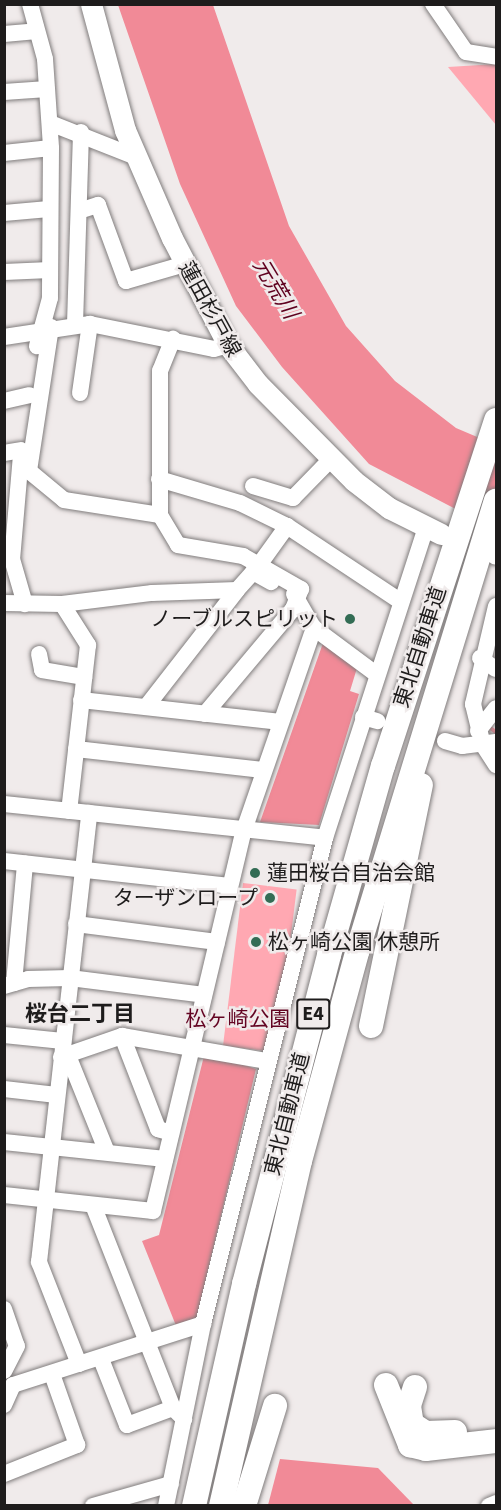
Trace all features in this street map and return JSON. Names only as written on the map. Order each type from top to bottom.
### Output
[{"type":"highway","name":"東北自動車道","points":[[194,1506],[295,1080],[382,766],[442,531],[496,420]]},
{"type":"highway","name":"東北自動車道","points":[[221,1506],[303,1150],[437,681],[491,549],[496,501]]},
{"type":"highway","points":[[371,1026],[437,681]]},
{"type":"highway","points":[[386,1384],[410,1445],[426,1449],[496,1440]]},
{"type":"highway","points":[[415,1387],[409,1406],[418,1430],[435,1434],[496,1426]]},
{"type":"highway","points":[[244,1506],[275,1406]]},
{"type":"main road","name":"蓮田杉戸線","points":[[91,4],[109,83],[136,157],[185,264],[228,345],[331,459],[381,502],[442,531]]},
{"type":"street","points":[[30,4],[47,89],[51,148],[50,298],[29,471],[64,500],[160,515]]},
{"type":"street","points":[[433,4],[466,52],[496,57]]},
{"type":"street","points":[[4,34],[37,31]]},
{"type":"street","points":[[4,93],[47,89]]},
{"type":"street","points":[[50,123],[81,132],[136,157]]},
{"type":"street","points":[[80,393],[83,324],[78,211],[81,132]]},
{"type":"street","points":[[4,153],[51,148]]},
{"type":"street","points":[[78,211],[98,206],[126,281],[185,264]]},
{"type":"street","points":[[4,213],[49,209]]},
{"type":"street","points":[[4,272],[50,270]]},
{"type":"street","points":[[4,337],[45,328],[83,324],[173,338],[214,349],[228,345]]},
{"type":"street","points":[[25,604],[12,559],[13,451],[45,328]]},
{"type":"street","points":[[173,338],[160,370],[159,479],[160,515],[178,545],[256,568],[298,596],[314,628],[376,674]]},
{"type":"street","points":[[4,400],[29,395]]},
{"type":"street","points":[[253,486],[293,498],[331,459]]},
{"type":"street","points":[[159,479],[261,513],[286,526],[400,601]]},
{"type":"street","points":[[261,513],[271,493]]},
{"type":"street","points":[[146,707],[256,568],[286,526]]},
{"type":"street","points":[[166,1506],[171,1484],[178,1414],[266,1061],[325,838],[370,719],[376,674],[400,601],[442,531]]},
{"type":"street","points":[[4,603],[62,604],[237,590]]},
{"type":"street","points":[[205,714],[298,596]]},
{"type":"street","points":[[62,604],[88,645],[69,811]]},
{"type":"street","points":[[496,606],[480,658],[473,704],[496,765]]},
{"type":"street","points":[[4,1195],[153,1211],[244,830],[314,628]]},
{"type":"street","points":[[39,654],[42,670],[84,677]]},
{"type":"street","points":[[480,658],[496,669]]},
{"type":"street","points":[[81,700],[280,722]]},
{"type":"street","points":[[486,739],[496,708]]},
{"type":"street","points":[[445,741],[486,739]]},
{"type":"street","points":[[76,749],[263,770]]},
{"type":"street","points":[[4,804],[325,838]]},
{"type":"street","points":[[79,1364],[39,1262],[89,813]]},
{"type":"street","points":[[4,861],[230,886]]},
{"type":"street","points":[[25,864],[9,985],[70,978],[204,995]]},
{"type":"street","points":[[76,924],[217,942]]},
{"type":"street","points":[[4,1035],[64,1052],[122,1036],[193,1044],[266,1061]]},
{"type":"street","points":[[122,1036],[158,1129],[171,1132]]},
{"type":"street","points":[[64,1052],[107,1152]]},
{"type":"street","points":[[4,1089],[57,1095]]},
{"type":"street","points":[[4,1142],[165,1159]]},
{"type":"street","points":[[93,1205],[146,1342],[178,1414]]},
{"type":"street","points":[[4,1308],[17,1346],[4,1371]]},
{"type":"street","points":[[4,1404],[13,1385],[101,1359],[202,1324]]},
{"type":"street","points":[[101,1359],[127,1425],[178,1414]]},
{"type":"street","points":[[4,1474],[77,1445],[52,1374]]},
{"type":"street","points":[[93,1506],[171,1484]]},
{"type":"street","points":[[489,1506],[496,1503]]},
{"type":"green space","points":[[496,64],[496,125],[448,67]]},
{"type":"green space","name":"松ヶ崎公園","points":[[243,883],[297,890],[277,1052],[223,1046]]},
{"type":"water","name":"元荒川","points":[[118,5],[213,5],[289,226],[346,326],[395,381],[456,428],[496,445],[496,530],[369,464],[282,367],[236,306],[180,184]]},
{"type":"water","points":[[323,643],[357,668],[350,691],[359,694],[319,825],[260,822]]},
{"type":"water","points":[[205,1052],[256,1069],[196,1320],[177,1328],[142,1241],[159,1235]]},
{"type":"water","points":[[280,1459],[378,1468],[414,1505],[268,1505]]},
{"type":"waterway","points":[[489,727],[496,732]]},
{"type":"place","name":"ノーブルスピリット","points":[[350,619]]},
{"type":"place","name":"蓮田桜台自治会館","points":[[255,873]]},
{"type":"place","name":"ターザンロープ","points":[[270,898]]},
{"type":"place","name":"松ヶ崎公園 休憩所","points":[[256,942]]},
{"type":"district","name":"桜台二丁目","points":[[80,1015]]}]
